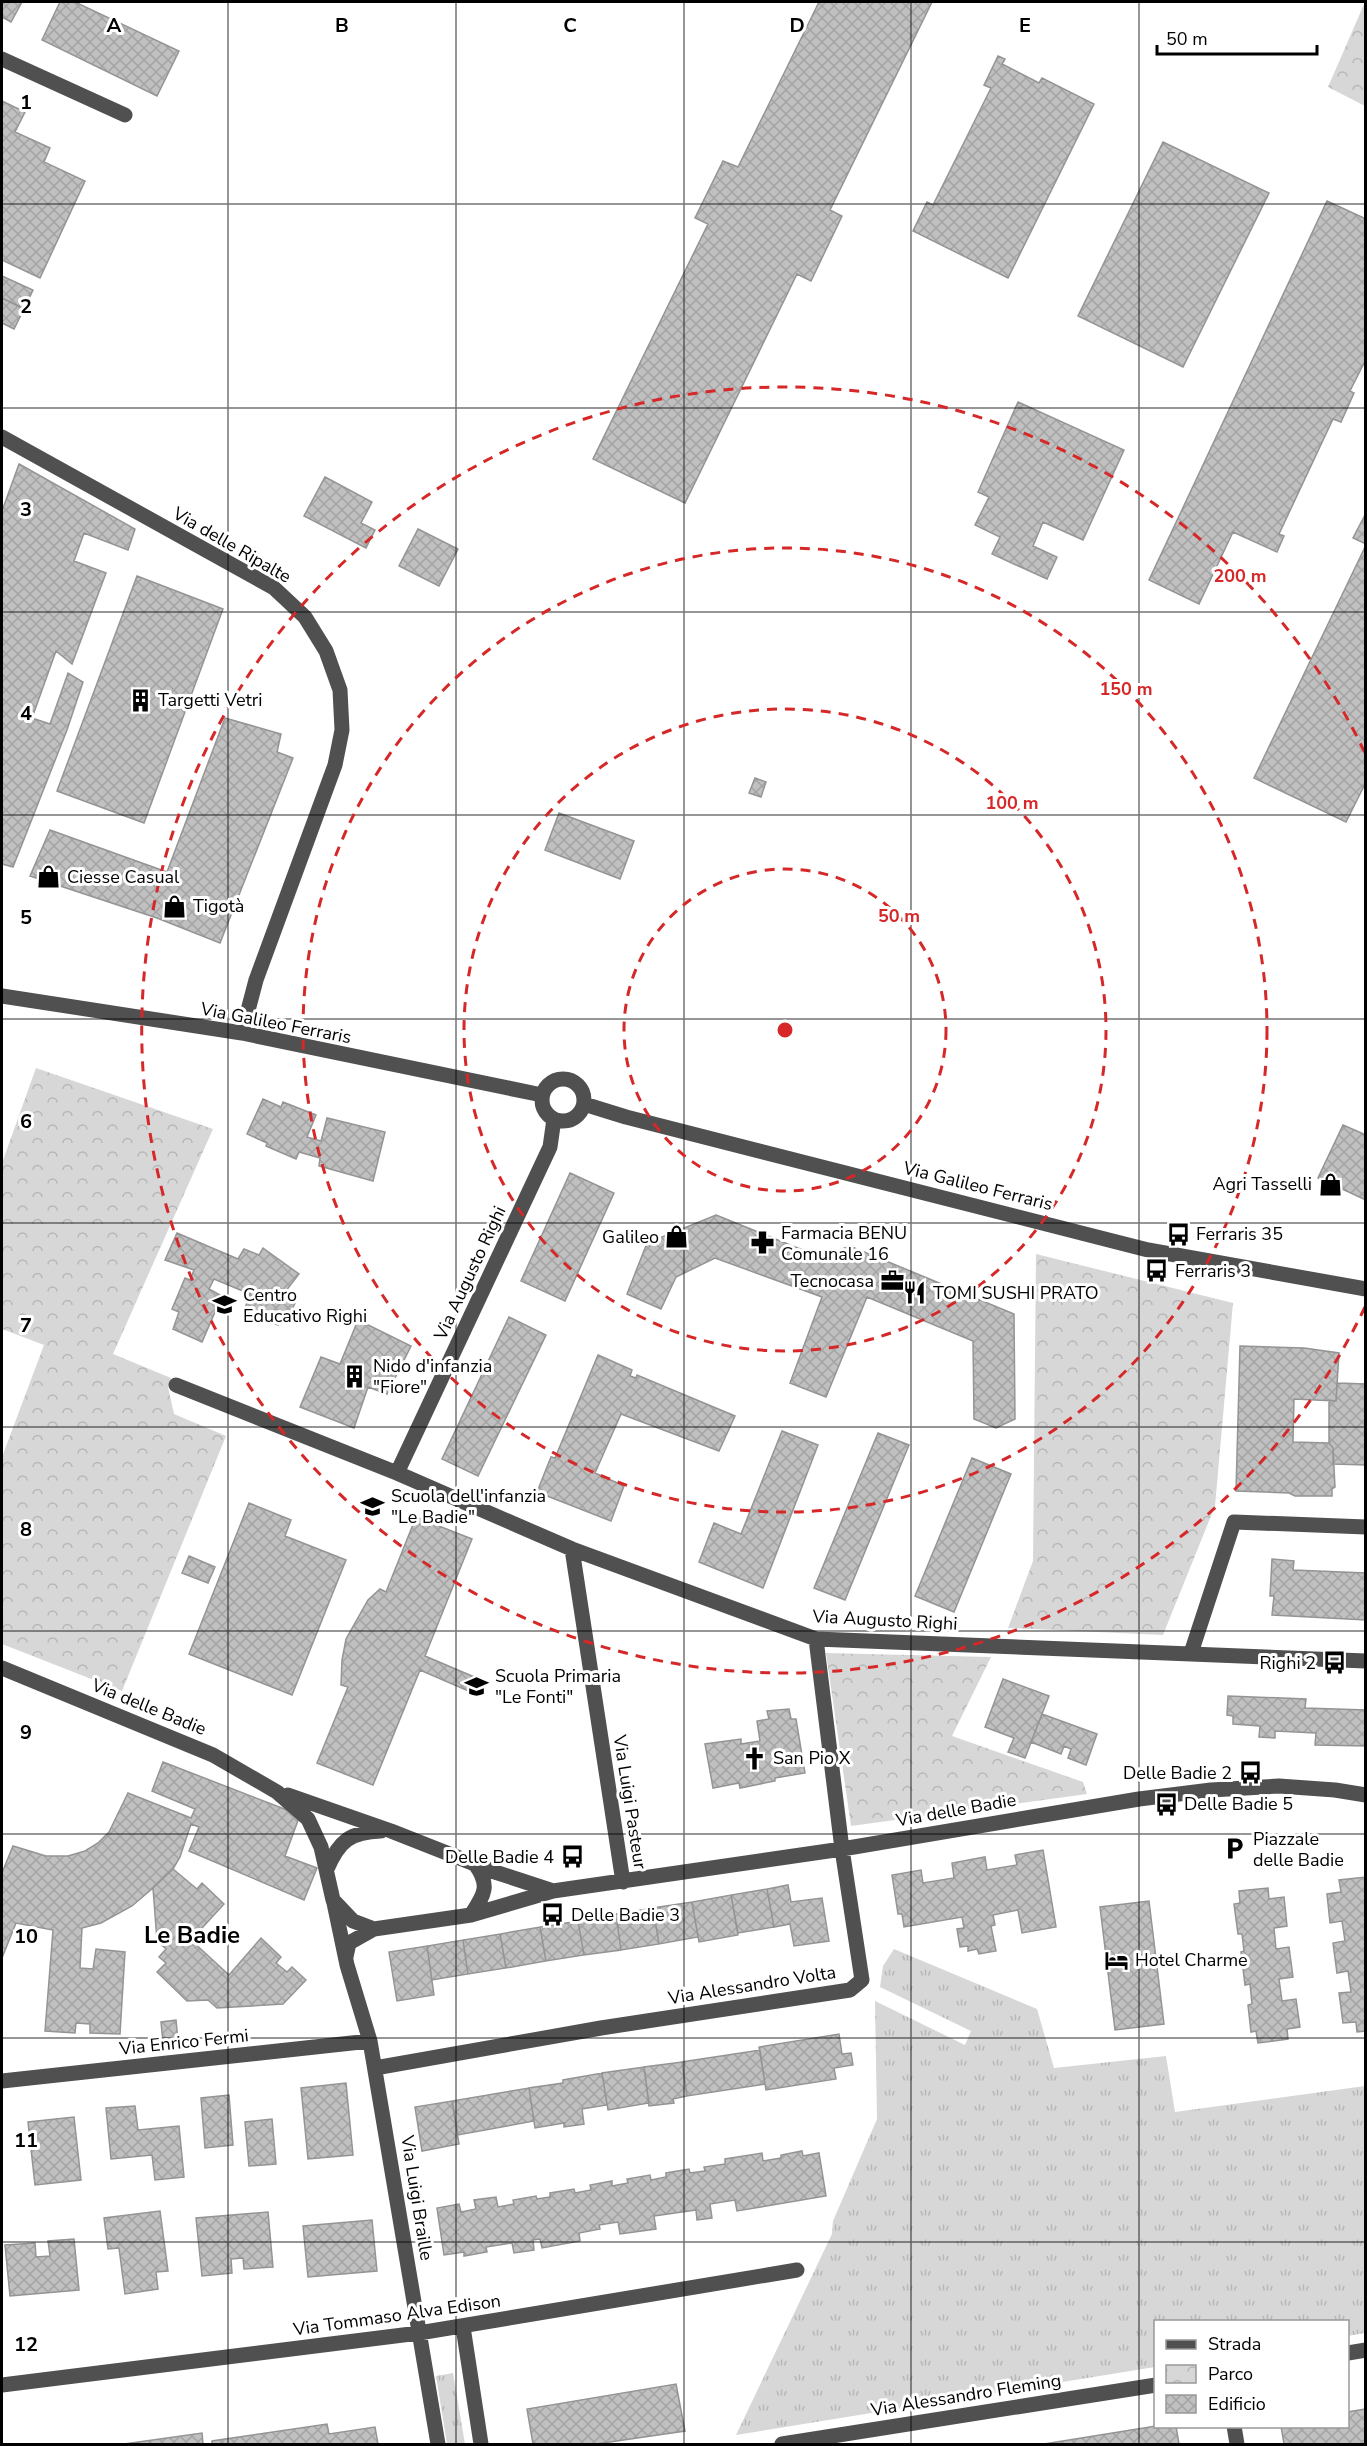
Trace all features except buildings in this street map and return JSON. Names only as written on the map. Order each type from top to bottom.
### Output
[{"type":"street","points":[[2,59],[125,115]]},
{"type":"street","name":"Via delle Ripalte","points":[[2,437],[274,588],[305,617],[326,651],[340,690],[342,730],[335,765],[256,980],[242,1034]]},
{"type":"street","name":"Via Galileo Ferraris","points":[[2,996],[242,1034],[542,1095]]},
{"type":"street","points":[[568,1078],[580,1086],[585,1096],[584,1104],[572,1120],[562,1122],[554,1119],[544,1110],[542,1095],[551,1082],[568,1078]]},
{"type":"street","name":"Via Galileo Ferraris","points":[[584,1104],[626,1117],[1148,1250],[1365,1289]]},
{"type":"street","name":"Via Augusto Righi","points":[[397,1473],[550,1147],[554,1119]]},
{"type":"street","name":"Via Augusto Righi","points":[[176,1385],[397,1473],[572,1549],[816,1639],[1365,1661]]},
{"type":"street","points":[[1191,1653],[1234,1522],[1365,1527]]},
{"type":"street","name":"Via Luigi Pasteur","points":[[572,1549],[623,1882]]},
{"type":"street","name":"Via Alessandro Volta","points":[[375,2068],[601,2028],[850,1990],[862,1980],[842,1850],[816,1639]]},
{"type":"street","name":"Via delle Badie","points":[[2,1668],[213,1755],[277,1792],[308,1819],[321,1847],[333,1900]]},
{"type":"street","name":"Via delle Badie","points":[[374,1929],[471,1915],[553,1891],[842,1850],[1139,1799],[1211,1790],[1279,1786],[1335,1790],[1365,1795]]},
{"type":"street","name":"Via delle Badie","points":[[277,1792],[553,1891]]},
{"type":"street","name":"Via delle Badie","points":[[327,1869],[334,1852],[346,1839],[358,1833],[391,1831]]},
{"type":"street","points":[[471,1915],[485,1894],[484,1883],[475,1864]]},
{"type":"street","points":[[333,1900],[353,1921],[374,1929]]},
{"type":"street","name":"Via Luigi Braille","points":[[333,1900],[346,1960],[370,2041],[438,2445]]},
{"type":"street","points":[[346,1960],[349,1944],[374,1929]]},
{"type":"street","name":"Via Enrico Fermi","points":[[2,2081],[370,2041]]},
{"type":"street","name":"Via Tommaso Alva Edison","points":[[2,2385],[463,2327],[797,2270]]},
{"type":"street","points":[[463,2327],[481,2445]]},
{"type":"street","points":[[1349,2353],[1365,2350]]},
{"type":"street","name":"Via Alessandro Fleming","points":[[782,2445],[1154,2385]]},
{"type":"street","points":[[1234,2428],[1237,2445]]},
{"type":"green space","points":[[1365,2],[1366,106],[1328,87]]},
{"type":"green space","points":[[36,1068],[213,1129],[113,1354],[171,1378],[168,1387],[174,1414],[226,1436],[122,1691],[2,1644],[2,1457],[44,1345],[2,1329],[2,1163]]},
{"type":"green space","points":[[1036,1254],[1233,1303],[1215,1506],[1163,1635],[1008,1628],[1033,1561]]},
{"type":"green space","points":[[826,1653],[991,1657],[952,1736],[1083,1782],[1087,1794],[851,1826]]},
{"type":"green space","points":[[894,1949],[1037,2009],[1054,2068],[1166,2056],[1175,2112],[1365,2086],[1365,2333],[1349,2336],[1349,2320],[1154,2320],[1154,2367],[736,2435],[832,2234],[833,2221],[877,2119],[875,2001],[965,2045],[971,2031],[880,1987],[883,1966]]},
{"type":"green space","points":[[453,2373],[465,2444],[447,2444],[436,2376]]},
{"type":"place","name":"Targetti Vetri","points":[[140,700]]},
{"type":"place","name":"Ciesse Casual","points":[[49,877]]},
{"type":"place","name":"Tigotà","points":[[175,906]]},
{"type":"place","name":"Agri Tasselli","points":[[1330,1184]]},
{"type":"place","name":"Ferraris 35","points":[[1178,1234]]},
{"type":"place","name":"Galileo","points":[[677,1237]]},
{"type":"place","name":"Farmacia BENU Comunale 16","points":[[763,1243]]},
{"type":"place","name":"Ferraris 3","points":[[1157,1271]]},
{"type":"place","name":"Tecnocasa","points":[[892,1281]]},
{"type":"place","name":"TOMI SUSHI PRATO","points":[[915,1293]]},
{"type":"place","name":"Centro Educativo Righi","points":[[225,1305]]},
{"type":"place","name":"Nido d'infanzia \"Fiore\"","points":[[355,1376]]},
{"type":"place","name":"Scuola dell'infanzia \"Le Badie\"","points":[[373,1506]]},
{"type":"place","name":"Righi 2","points":[[1334,1663]]},
{"type":"place","name":"Scuola Primaria \"Le Fonti\"","points":[[477,1686]]},
{"type":"place","name":"San Pio X","points":[[755,1758]]},
{"type":"place","name":"Delle Badie 2","points":[[1250,1773]]},
{"type":"place","name":"Delle Badie 5","points":[[1166,1804]]},
{"type":"place","name":"Piazzale delle Badie","points":[[1235,1849]]},
{"type":"place","name":"Delle Badie 4","points":[[572,1857]]},
{"type":"place","name":"Delle Badie 3","points":[[553,1915]]},
{"type":"place","name":"Hotel Charme","points":[[1117,1960]]},
{"type":"district","name":"Le Badie","points":[[192,1935]]}]
